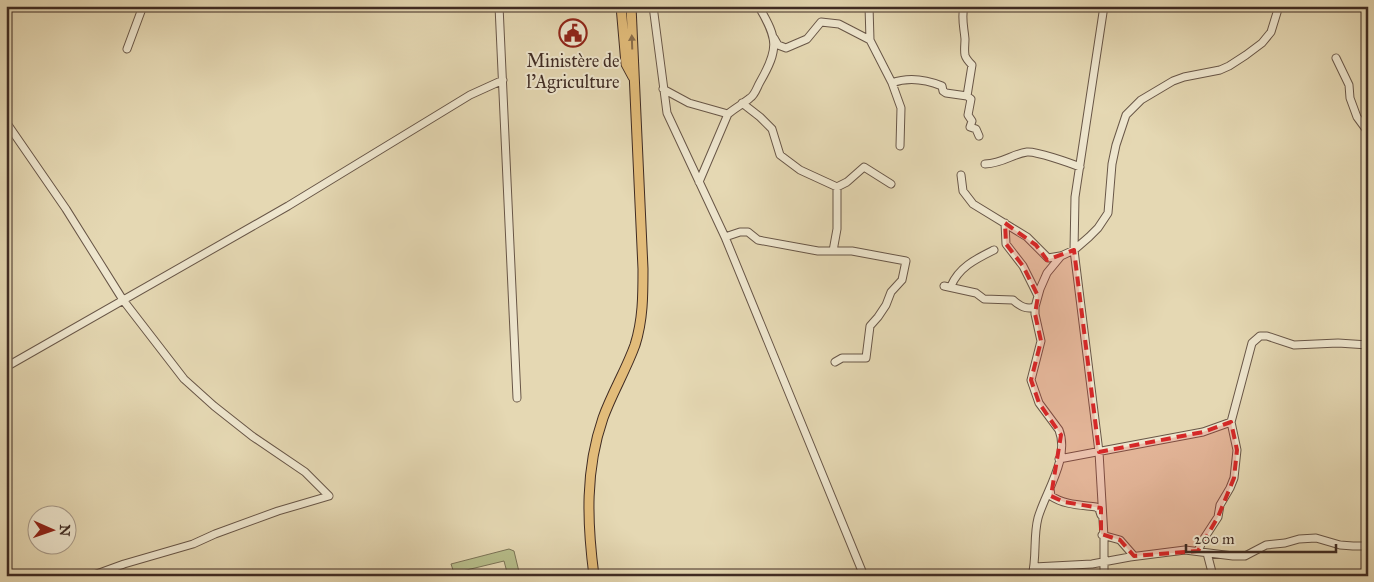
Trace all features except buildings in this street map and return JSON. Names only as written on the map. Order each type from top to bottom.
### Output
[{"type":"main road","points":[[621,6],[626,64],[634,77]]},
{"type":"main road","points":[[594,576],[588,521],[588,493],[593,457],[604,418],[634,345],[642,311],[643,270],[631,6]]},
{"type":"street","points":[[127,49],[143,6]]},
{"type":"street","points":[[499,6],[517,398]]},
{"type":"street","points":[[653,6],[667,114],[725,236],[863,574],[870,576]]},
{"type":"street","points":[[869,6],[870,40],[892,83],[901,108],[900,146]]},
{"type":"street","points":[[964,6],[962,25],[965,37],[965,53],[966,58],[972,65],[968,96],[971,99],[968,115],[972,122],[970,127],[976,129],[979,136]]},
{"type":"street","points":[[1104,6],[1075,197],[1074,250],[1099,452],[1104,536],[1104,576]]},
{"type":"street","points":[[961,176],[964,191],[973,204],[1034,243],[1048,258],[1061,256],[1074,250],[1098,228],[1108,213],[1112,164],[1126,115],[1145,97],[1179,79],[1220,70],[1246,56],[1262,43],[1271,32],[1279,6]]},
{"type":"street","points":[[759,7],[772,28],[778,45],[786,48],[807,38],[821,22],[839,24],[870,40]]},
{"type":"street","points":[[699,182],[728,114],[752,97],[768,69],[774,37]]},
{"type":"street","points":[[1336,58],[1349,85],[1350,98],[1357,117],[1368,132]]},
{"type":"street","points":[[892,83],[906,79],[920,81],[942,86],[943,91],[946,93],[968,96]]},
{"type":"street","points":[[6,367],[288,206],[470,95],[503,80]]},
{"type":"street","points":[[663,89],[689,103],[728,114]]},
{"type":"street","points":[[742,103],[772,129],[780,156],[800,170],[837,187]]},
{"type":"street","points":[[6,122],[66,209],[124,300],[184,379],[252,436],[305,472],[329,496],[278,511],[193,544],[124,564],[91,576]]},
{"type":"street","points":[[985,164],[998,163],[1028,152],[1069,162],[1080,167]]},
{"type":"street","points":[[837,187],[847,182],[864,167],[891,184]]},
{"type":"street","points":[[833,251],[837,229],[837,187]]},
{"type":"street","points":[[1005,223],[1006,244],[1023,266],[1038,296]]},
{"type":"street","points":[[725,236],[748,232],[758,240],[818,251],[852,251],[906,261],[902,280],[891,292],[886,305],[870,326],[866,358],[842,358],[835,362]]},
{"type":"street","points":[[994,250],[963,268],[948,286],[976,293],[984,299],[1014,300],[1020,306],[1030,309],[1035,307]]},
{"type":"street","points":[[1032,576],[1037,522],[1059,459],[1061,435],[1039,403],[1031,380],[1041,341],[1035,307],[1047,273],[1061,256]]},
{"type":"street","points":[[1198,551],[1218,517],[1220,505],[1234,478],[1237,450],[1231,422],[1252,342],[1260,336],[1267,336],[1294,344],[1338,343],[1368,345]]},
{"type":"street","points":[[1059,459],[1203,432],[1231,422]]},
{"type":"street","points":[[1050,488],[1051,496],[1064,502],[1099,509],[1101,514],[1100,531],[1104,536],[1120,540],[1134,556]]},
{"type":"street","points":[[1034,567],[1092,564],[1134,556],[1186,550],[1245,556],[1266,544],[1285,544],[1299,539],[1316,538],[1340,545],[1368,545]]},
{"type":"street","points":[[1207,552],[1213,576]]},
{"type":"highlighted area","points":[[1005,223],[1036,245],[1047,260],[1074,250],[1099,452],[1203,432],[1231,422],[1237,450],[1234,478],[1218,517],[1198,551],[1134,556],[1120,540],[1101,534],[1101,508],[1064,502],[1051,496],[1061,435],[1039,403],[1031,380],[1041,341],[1035,314],[1038,296],[1023,266],[1006,244]]},
{"type":"green space","points":[[509,549],[514,551],[520,576],[508,576],[504,561],[454,573],[451,564]]},
{"type":"place","name":"Ministère de l'Agriculture","points":[[573,33]]}]
